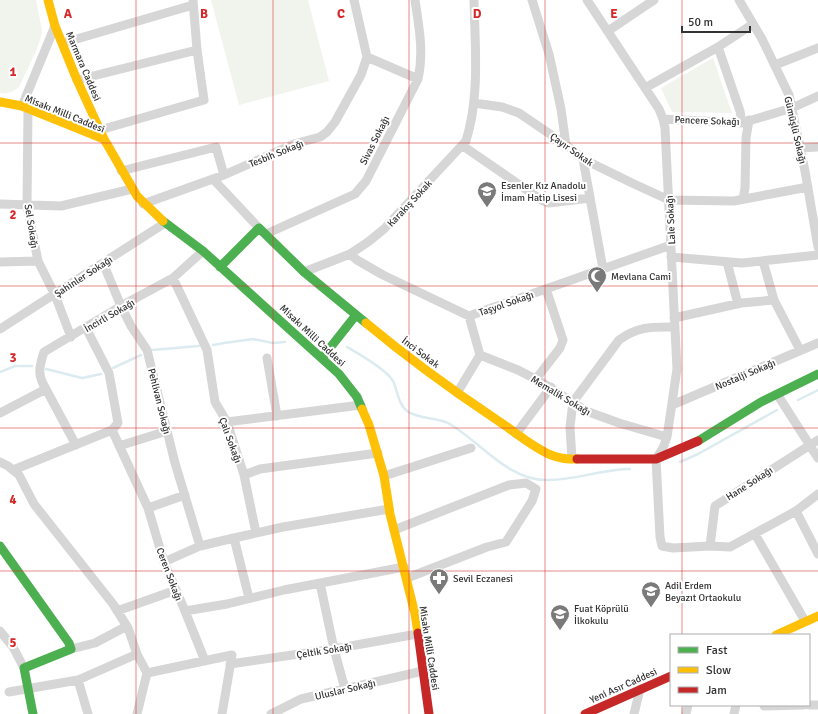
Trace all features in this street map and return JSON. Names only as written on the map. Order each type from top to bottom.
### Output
[{"type":"street","name":"Marmara Caddesi","points":[[48,0],[55,26],[77,80],[102,134]]},
{"type":"street","points":[[354,0],[368,57],[418,79]]},
{"type":"street","name":"Sivas Sokağı","points":[[266,234],[355,194],[366,182],[418,79],[421,67],[421,42],[414,0]]},
{"type":"street","points":[[474,0],[474,103],[472,123],[463,146],[543,201],[549,203],[590,198]]},
{"type":"street","points":[[532,0],[549,54],[561,109],[566,145]]},
{"type":"street","name":"Lale Sokağı","points":[[587,0],[645,88],[663,119],[665,128],[676,369],[667,437],[663,448],[656,459]]},
{"type":"street","points":[[608,30],[654,0]]},
{"type":"street","name":"Gümüşlü Sokağı","points":[[741,1],[789,95],[808,187],[818,247]]},
{"type":"street","points":[[63,43],[193,3],[197,50],[204,100],[102,134]]},
{"type":"street","points":[[645,88],[718,47],[753,24]]},
{"type":"street","name":"Sel Sokağı","points":[[55,26],[25,108],[27,205],[38,261],[55,294],[72,337]]},
{"type":"street","points":[[718,47],[740,111],[746,122],[745,188],[743,199]]},
{"type":"street","points":[[774,65],[818,48]]},
{"type":"street","points":[[77,80],[197,50]]},
{"type":"street","name":"Tesbih Sokağı","points":[[144,204],[224,175],[294,144],[320,137],[327,132],[335,122],[361,75],[368,57]]},
{"type":"street","name":"Pencere Sokağı","points":[[663,119],[746,122],[792,108],[818,96]]},
{"type":"street","name":"Misakı Milli Caddesi","points":[[0,102],[25,108],[102,134],[132,190],[144,204],[157,217],[203,251],[322,358],[344,380],[357,397],[369,425],[384,476],[389,508],[415,614],[430,714]]},
{"type":"street","name":"Çayır Sokak","points":[[474,103],[502,107],[519,113],[566,145],[583,159],[669,200]]},
{"type":"street","name":"Karakış Sokak","points":[[350,254],[384,229],[463,146]]},
{"type":"street","points":[[121,171],[216,147],[224,175]]},
{"type":"street","points":[[800,148],[818,147]]},
{"type":"street","points":[[583,159],[603,269]]},
{"type":"street","name":"İnci Sokak","points":[[213,179],[259,228],[304,272],[413,361],[516,434],[550,455],[563,459],[656,459]]},
{"type":"street","points":[[669,200],[734,201],[808,187]]},
{"type":"street","points":[[0,204],[61,206],[132,190]]},
{"type":"street","name":"Şahinler Sokağı","points":[[0,329],[165,223]]},
{"type":"street","points":[[220,267],[259,228]]},
{"type":"street","name":"Taşyol Sokağı","points":[[350,254],[383,275],[469,316],[671,245]]},
{"type":"street","name":"İncirli Sokağı","points":[[76,444],[46,389],[40,381],[39,368],[44,352],[72,337],[121,306],[173,278],[203,251]]},
{"type":"street","points":[[304,272],[350,254]]},
{"type":"street","points":[[671,257],[742,263],[818,255]]},
{"type":"street","points":[[0,262],[38,261]]},
{"type":"street","points":[[763,261],[774,300],[800,350]]},
{"type":"street","points":[[727,262],[738,304]]},
{"type":"street","name":"Pehlivan Sokağı","points":[[103,264],[131,326],[147,350],[167,431],[200,546]]},
{"type":"street","name":"Çalı Sokağı","points":[[173,278],[207,350],[215,402],[227,422],[244,475],[260,469],[378,453]]},
{"type":"street","points":[[536,379],[560,348],[562,340],[546,289]]},
{"type":"street","points":[[572,459],[570,427],[573,402],[619,340],[629,332],[646,327],[674,323],[738,304],[774,300]]},
{"type":"street","points":[[322,358],[356,315]]},
{"type":"street","points":[[457,393],[480,355],[469,316]]},
{"type":"street","points":[[13,470],[112,430],[118,422],[109,374],[86,328]]},
{"type":"street","name":"Nostalji Sokağı","points":[[672,405],[818,343]]},
{"type":"street","name":"Memalik Sokağı","points":[[480,355],[536,379],[586,411],[667,437]]},
{"type":"street","points":[[267,358],[277,416]]},
{"type":"street","points":[[818,374],[777,394],[702,439],[656,459],[660,537],[662,546],[673,548],[710,546],[730,547],[796,511],[818,494]]},
{"type":"street","points":[[516,434],[550,388]]},
{"type":"street","points":[[0,413],[46,389]]},
{"type":"street","points":[[777,394],[818,458]]},
{"type":"street","points":[[227,422],[361,405]]},
{"type":"street","name":"Ceren Sokağı","points":[[112,430],[148,508],[164,562],[185,611],[227,604],[320,583],[404,568]]},
{"type":"street","points":[[119,446],[167,431]]},
{"type":"street","name":"Hane Sokağı","points":[[710,546],[715,506],[818,440]]},
{"type":"street","points":[[384,476],[471,448]]},
{"type":"street","points":[[0,462],[19,474],[34,504],[127,626],[137,654],[147,673],[137,714]]},
{"type":"street","points":[[244,475],[256,533]]},
{"type":"street","points":[[394,530],[509,485],[526,483],[536,489],[532,501],[506,542],[487,547],[406,578]]},
{"type":"street","points":[[148,508],[185,495]]},
{"type":"street","points":[[164,562],[200,546],[283,527],[389,508]]},
{"type":"street","points":[[796,511],[818,554]]},
{"type":"street","points":[[755,534],[805,621]]},
{"type":"street","points":[[234,538],[249,598]]},
{"type":"street","points":[[0,546],[72,649]]},
{"type":"street","points":[[320,583],[334,649],[345,689]]},
{"type":"street","points":[[117,611],[176,590]]},
{"type":"street","points":[[185,611],[205,661]]},
{"type":"street","points":[[779,634],[818,616]]},
{"type":"street","points":[[24,668],[72,649],[95,643],[127,626]]},
{"type":"street","points":[[0,631],[13,647],[24,668],[33,714]]},
{"type":"street","name":"Çeltik Sokağı","points":[[147,673],[205,661],[334,649],[417,634]]},
{"type":"street","points":[[9,692],[78,680],[137,654]]},
{"type":"street","points":[[222,714],[231,659]]},
{"type":"street","name":"Uluslar Sokağı","points":[[271,714],[301,699],[423,671]]},
{"type":"street","name":"Yeni Asır Caddesi","points":[[585,714],[670,676]]},
{"type":"street","points":[[78,680],[88,714]]},
{"type":"street","points":[[634,714],[640,689]]},
{"type":"street","points":[[764,708],[791,706]]},
{"type":"shaded area","points":[[0,0],[36,0],[42,30],[36,51],[19,87],[8,93],[0,93]]},
{"type":"shaded area","points":[[211,0],[308,0],[329,81],[239,105]]},
{"type":"shaded area","points":[[713,58],[732,113],[672,112],[661,88]]},
{"type":"waterway","points":[[213,345],[253,339],[273,343],[285,342]]},
{"type":"waterway","points":[[152,350],[199,346]]},
{"type":"waterway","points":[[347,347],[372,362],[390,376],[402,405],[411,414],[448,423],[506,467],[519,474],[532,478],[556,480],[630,469]]},
{"type":"waterway","points":[[113,368],[141,355]]},
{"type":"waterway","points":[[0,372],[15,366],[32,366]]},
{"type":"waterway","points":[[46,369],[82,378],[101,374]]},
{"type":"waterway","points":[[798,400],[818,390]]},
{"type":"waterway","points":[[680,462],[698,454],[777,410]]},
{"type":"traffic: fast","points":[[163,221],[203,251],[339,374],[357,397],[362,409]]},
{"type":"traffic: fast","points":[[220,267],[259,228],[304,272],[366,323]]},
{"type":"traffic: fast","points":[[322,358],[356,315]]},
{"type":"traffic: fast","points":[[698,441],[761,402],[818,374]]},
{"type":"traffic: fast","points":[[0,546],[69,643],[71,649],[24,668],[33,714]]},
{"type":"traffic: slow","points":[[48,0],[55,26],[77,80],[104,139],[137,196],[163,221]]},
{"type":"traffic: slow","points":[[0,102],[22,106],[104,139]]},
{"type":"traffic: slow","points":[[366,323],[430,373],[530,444],[554,456],[577,459]]},
{"type":"traffic: slow","points":[[362,409],[369,425],[384,476],[390,514],[415,614],[418,633]]},
{"type":"traffic: slow","points":[[778,634],[818,616]]},
{"type":"traffic: jam","points":[[577,459],[656,459],[698,441]]},
{"type":"traffic: jam","points":[[418,633],[429,714]]},
{"type":"traffic: jam","points":[[585,714],[670,676]]},
{"type":"place","name":"Esenler Kız Anadolu İmam Hatip Lisesi","points":[[487,208]]},
{"type":"place","name":"Mevlana Cami","points":[[597,293]]},
{"type":"place","name":"Sevil Eczanesi","points":[[439,595]]},
{"type":"place","name":"Adil Erdem Beyazıt Ortaokulu","points":[[651,608]]},
{"type":"place","name":"Fuat Köprülü İlkokulu","points":[[560,631]]}]
